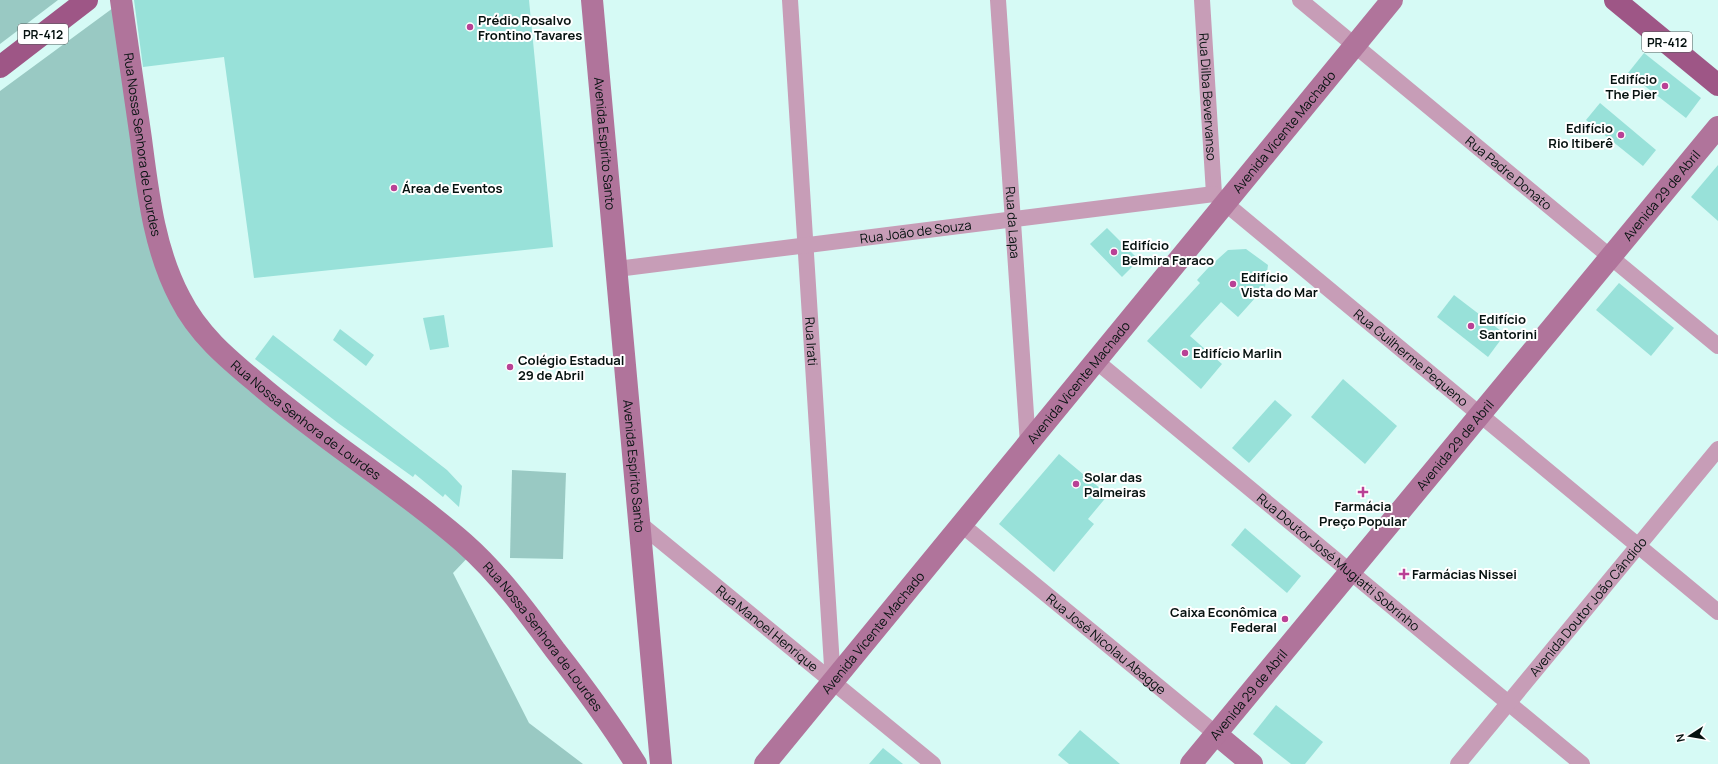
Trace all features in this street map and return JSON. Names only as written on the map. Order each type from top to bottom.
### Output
[{"type":"main road","name":"PR-412","points":[[0,67],[87,0]]},
{"type":"main road","name":"Rua Nossa Senhora de Lourdes","points":[[121,0],[151,206],[162,254],[169,276],[195,324],[210,342],[246,374],[321,435],[428,515],[483,560],[523,607],[611,724],[636,764]]},
{"type":"main road","name":"Avenida Espírito Santo","points":[[592,0],[661,764]]},
{"type":"main road","name":"Avenida Vicente Machado","points":[[765,764],[1096,361],[1220,199],[1355,46],[1392,0]]},
{"type":"main road","name":"PR-412","points":[[1615,0],[1718,85]]},
{"type":"main road","name":"Avenida 29 de Abril","points":[[1191,764],[1718,127]]},
{"type":"main road","name":"Rua José Nicolau Abagge","points":[[1216,734],[1252,764]]},
{"type":"street","name":"Rua Irati","points":[[790,0],[832,682]]},
{"type":"street","name":"Rua da Lapa","points":[[998,0],[1028,444]]},
{"type":"street","name":"Rua Dilba Bevervanso","points":[[1202,0],[1220,199]]},
{"type":"street","name":"Rua Padre Donato","points":[[1300,0],[1718,346]]},
{"type":"street","name":"Rua João de Souza","points":[[617,269],[1013,220],[1220,199]]},
{"type":"street","name":"Rua Guilherme Pequeno","points":[[1220,199],[1718,612]]},
{"type":"street","name":"Rua Doutor José Mugiatti Sobrinho","points":[[1096,361],[1582,764]]},
{"type":"street","name":"Avenida Doutor João Cândido","points":[[1458,764],[1718,449]]},
{"type":"street","name":"Rua Manoel Henrique","points":[[639,523],[933,764]]},
{"type":"street","name":"Rua José Nicolau Abagge","points":[[962,524],[1216,734]]},
{"type":"shaded area","points":[[0,0],[58,0],[0,44]]},
{"type":"shaded area","points":[[113,8],[175,302],[473,552],[453,573],[529,723],[583,764],[0,764],[0,91]]},
{"type":"shaded area","points":[[512,470],[566,473],[563,559],[510,558]]},
{"type":"building","name":"Área de Eventos","points":[[134,0],[529,0],[553,247],[254,278],[224,57],[143,67]]},
{"type":"building","name":"Edifício The Pier","points":[[1644,53],[1701,98],[1686,118],[1628,73]]},
{"type":"building","name":"Edifício Rio Itiberê","points":[[1600,103],[1656,150],[1643,166],[1586,120]]},
{"type":"building","points":[[1718,165],[1718,221],[1691,197]]},
{"type":"building","name":"Edifício Belmira Faraco","points":[[1107,228],[1139,260],[1122,277],[1090,244]]},
{"type":"building","points":[[1246,249],[1268,265],[1265,287],[1238,317],[1221,302],[1190,336],[1222,364],[1201,389],[1147,341],[1200,283],[1197,280],[1209,267],[1228,250]]},
{"type":"building","points":[[1619,283],[1674,328],[1651,356],[1596,310]]},
{"type":"building","name":"Edifício Santorini","points":[[1454,295],[1505,334],[1488,357],[1437,317]]},
{"type":"building","points":[[444,315],[449,347],[430,350],[423,318]]},
{"type":"building","points":[[340,329],[374,355],[366,366],[333,340]]},
{"type":"building","points":[[273,335],[447,470],[462,486],[459,507],[445,494],[443,497],[415,474],[413,477],[338,423],[255,359]]},
{"type":"building","points":[[1343,379],[1397,426],[1365,464],[1311,417]]},
{"type":"building","points":[[1275,400],[1292,415],[1249,463],[1232,448]]},
{"type":"building","points":[[1059,454],[1108,495],[1088,519],[1094,524],[1054,572],[999,524]]},
{"type":"building","points":[[1245,528],[1301,576],[1287,593],[1231,545]]},
{"type":"building","points":[[1276,705],[1323,742],[1305,764],[1291,764],[1253,734]]},
{"type":"building","points":[[1080,730],[1120,764],[1069,764],[1058,755]]},
{"type":"building","points":[[883,748],[903,764],[869,764]]},
{"type":"place","name":"Prédio Rosalvo Frontino Tavares","points":[[470,27]]},
{"type":"place","name":"Edifício The Pier","points":[[1665,86]]},
{"type":"place","name":"Edifício Rio Itiberê","points":[[1621,135]]},
{"type":"place","name":"Área de Eventos","points":[[394,188]]},
{"type":"place","name":"Edifício Belmira Faraco","points":[[1114,252]]},
{"type":"place","name":"Edifício Vista do Mar","points":[[1233,284]]},
{"type":"place","name":"Edifício Santorini","points":[[1471,326]]},
{"type":"place","name":"Edifício Marlin","points":[[1185,353]]},
{"type":"place","name":"Colégio Estadual 29 de Abril","points":[[510,367]]},
{"type":"place","name":"Solar das Palmeiras","points":[[1076,484]]},
{"type":"place","name":"Farmácia Preço Popular","points":[[1363,492]]},
{"type":"place","name":"Farmácias Nissei","points":[[1404,574]]},
{"type":"place","name":"Caixa Econômica Federal","points":[[1285,619]]}]
